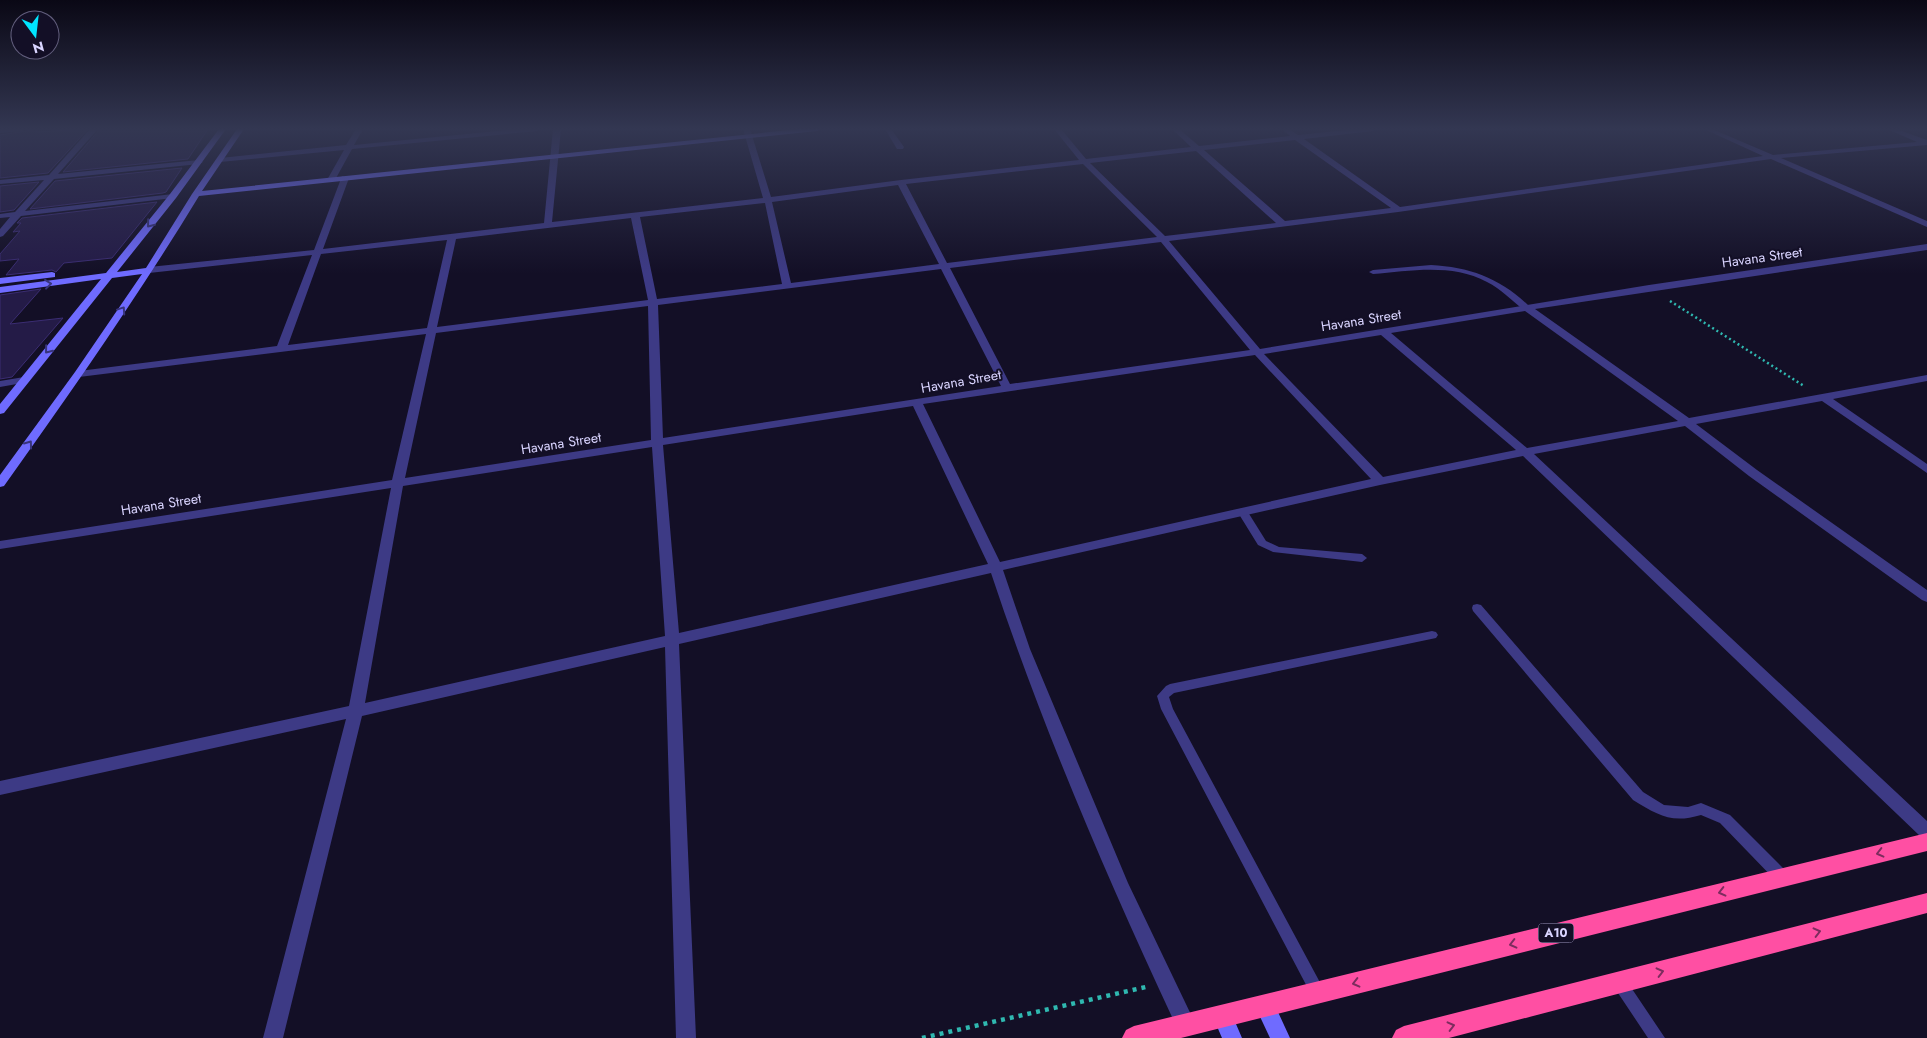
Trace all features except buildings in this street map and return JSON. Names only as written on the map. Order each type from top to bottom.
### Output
[{"type":"highway","name":"A10","points":[[1134,1038],[1927,842]]},
{"type":"highway","points":[[1404,1038],[1927,903]]},
{"type":"main road","points":[[0,411],[187,177]]},
{"type":"main road","points":[[0,483],[79,374],[149,270],[208,177]]},
{"type":"main road","points":[[196,194],[352,177]]},
{"type":"main road","points":[[0,281],[114,268],[149,270]]},
{"type":"main road","points":[[0,290],[149,270]]},
{"type":"main road","points":[[1266,1006],[1280,1038]]},
{"type":"main road","points":[[1223,1017],[1232,1038]]},
{"type":"street","points":[[0,182],[48,177]]},
{"type":"street","points":[[0,234],[53,177]]},
{"type":"street","points":[[548,225],[552,177]]},
{"type":"street","points":[[761,177],[768,200],[787,287]]},
{"type":"street","points":[[149,270],[768,200],[942,177]]},
{"type":"street","points":[[1101,177],[1163,239],[1257,352],[1380,481]]},
{"type":"street","points":[[1231,177],[1283,224]]},
{"type":"street","points":[[1352,177],[1398,210]]},
{"type":"street","points":[[79,374],[1398,210],[1627,177]]},
{"type":"street","points":[[1819,177],[1927,224]]},
{"type":"street","points":[[280,349],[346,178]]},
{"type":"street","points":[[902,182],[1007,388]]},
{"type":"street","points":[[0,216],[173,196]]},
{"type":"street","points":[[635,215],[653,304],[657,443],[672,639],[686,1038]]},
{"type":"street","points":[[273,1038],[356,711],[398,482],[452,236]]},
{"type":"street","name":"Havana Street","points":[[0,545],[398,482],[917,404],[1007,388],[1257,352],[1649,288],[1927,248]]},
{"type":"street","points":[[1527,308],[1687,422],[1752,473],[1927,597]]},
{"type":"street","points":[[1383,331],[1524,452],[1927,832]]},
{"type":"street","points":[[0,788],[356,711],[1380,481],[1524,452],[1927,378]]},
{"type":"street","points":[[0,384],[24,380]]},
{"type":"street","points":[[1822,396],[1927,469]]},
{"type":"street","points":[[917,404],[995,566],[1023,649],[1120,886],[1186,1025]]},
{"type":"lane","points":[[1373,272],[1424,268],[1464,270],[1487,279],[1527,308]]},
{"type":"lane","points":[[1242,511],[1262,543],[1278,550],[1362,558]]},
{"type":"lane","points":[[1477,608],[1638,796],[1662,812],[1688,813],[1701,809],[1725,819],[1782,878]]},
{"type":"lane","points":[[1318,992],[1167,710],[1163,696],[1170,689],[1432,635]]},
{"type":"lane","points":[[1619,982],[1657,1038]]},
{"type":"path","points":[[1649,288],[1822,396]]},
{"type":"path","points":[[922,1038],[1166,982]]}]
